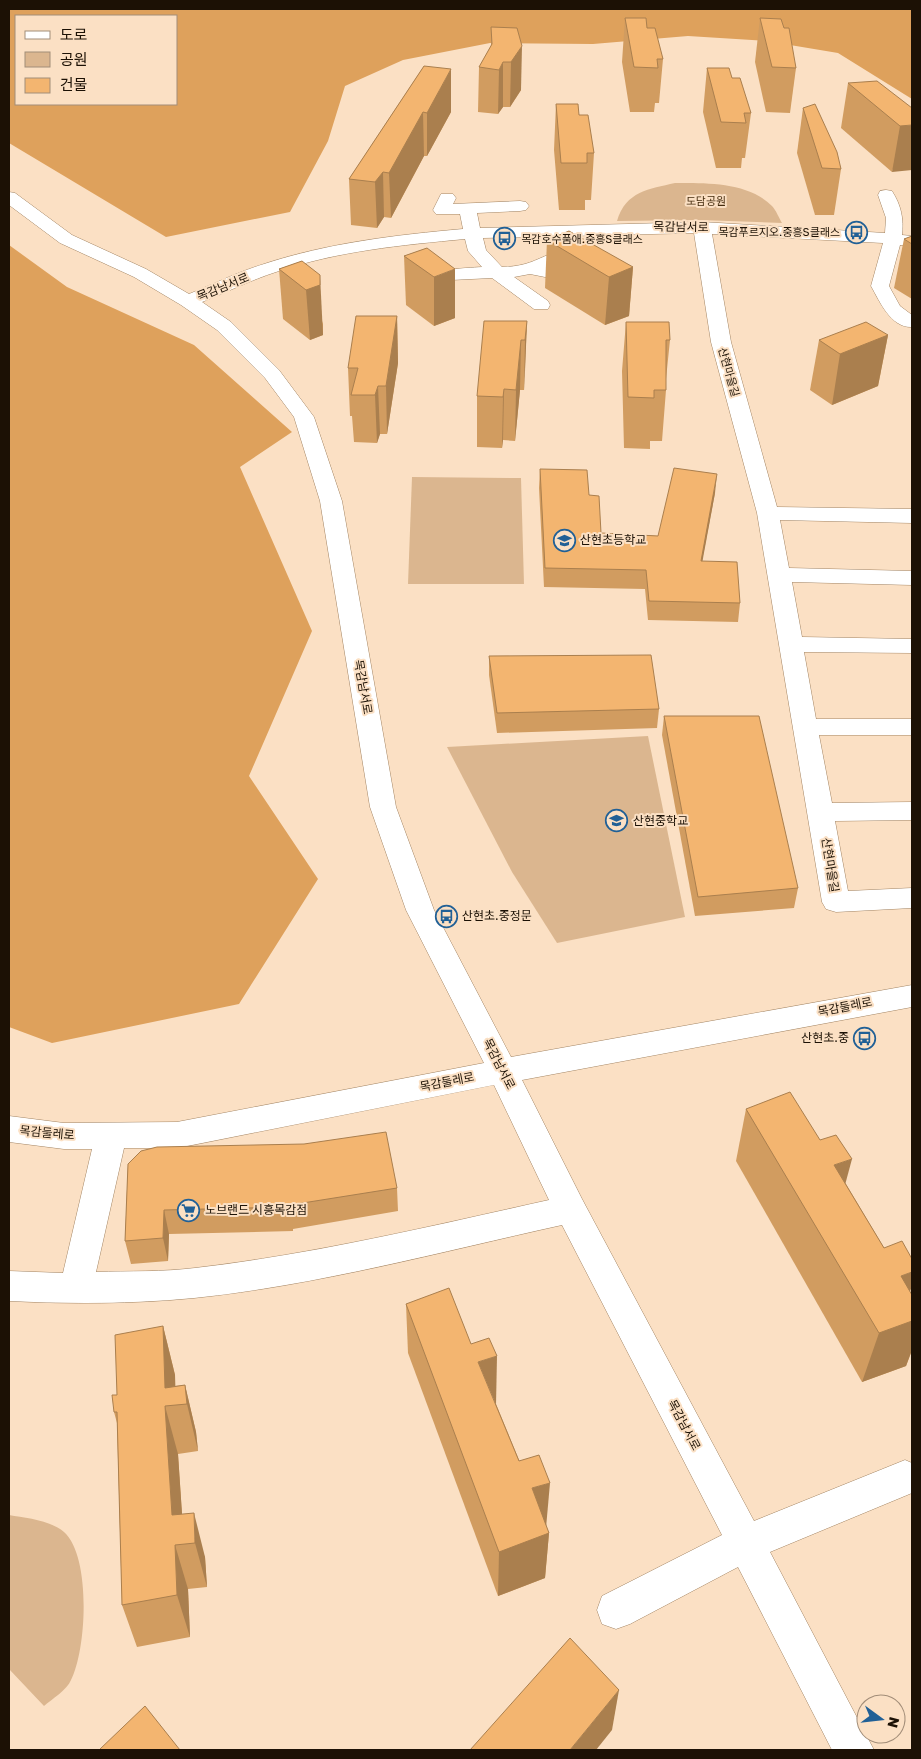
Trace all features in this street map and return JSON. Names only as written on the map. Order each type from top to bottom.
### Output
[{"type":"street","points":[[886,196],[903,240],[884,267],[880,286],[893,309],[910,322]]},
{"type":"street","points":[[9,197],[66,239],[140,273],[188,302]]},
{"type":"street","points":[[447,198],[442,210],[520,206]]},
{"type":"street","points":[[467,208],[477,251],[498,274],[541,305]]},
{"type":"street","name":"목감남서로","points":[[188,302],[280,265],[328,253],[438,236],[472,233],[640,227],[702,228],[833,232],[903,240]]},
{"type":"street","name":"산현마을길","points":[[702,228],[721,342],[768,514],[836,902],[912,898]]},
{"type":"street","points":[[884,267],[903,268]]},
{"type":"street","points":[[411,286],[441,276],[471,273],[498,274],[530,269]]},
{"type":"street","name":"목감남서로","points":[[188,302],[224,326],[272,374],[304,417],[331,501],[383,807],[420,910],[503,1071],[570,1209],[854,1750]]},
{"type":"street","points":[[768,514],[912,516]]},
{"type":"street","points":[[779,575],[912,578]]},
{"type":"street","points":[[792,644],[912,646]]},
{"type":"street","points":[[806,727],[912,727]]},
{"type":"street","points":[[821,812],[912,812]]},
{"type":"street","name":"목감둘레로","points":[[9,1129],[64,1136],[177,1135],[503,1071],[912,996]]},
{"type":"street","points":[[76,1288],[111,1137]]},
{"type":"street","points":[[9,1286],[76,1288],[193,1283],[280,1271],[379,1252],[570,1209]]},
{"type":"street","points":[[616,1610],[746,1543],[905,1478]]},
{"type":"green space","name":"도담공원","points":[[675,183],[713,184],[751,192],[772,206],[782,223],[700,220],[617,221],[626,203],[632,197],[648,190]]},
{"type":"green space","points":[[412,477],[521,478],[524,584],[408,584]]},
{"type":"green space","points":[[648,736],[685,917],[557,943],[512,872],[447,747]]},
{"type":"green space","points":[[9,1515],[38,1520],[58,1528],[64,1532],[73,1544],[79,1561],[84,1603],[83,1625],[76,1665],[71,1680],[66,1687],[44,1706],[9,1669]]},
{"type":"shaded area","points":[[9,9],[912,9],[912,99],[838,53],[766,41],[688,36],[593,44],[490,43],[403,60],[345,86],[328,141],[290,212],[166,237],[9,143]]},
{"type":"shaded area","points":[[9,245],[67,287],[194,345],[292,432],[240,467],[312,631],[249,776],[318,879],[239,1004],[52,1043],[9,1027]]},
{"type":"building","points":[[625,18],[646,18],[647,28],[655,28],[663,59],[657,59],[658,68],[634,67]]},
{"type":"building","points":[[760,18],[781,19],[784,28],[789,28],[796,68],[772,67]]},
{"type":"building","points":[[491,27],[517,28],[522,46],[511,62],[503,62],[499,70],[479,67],[492,44]]},
{"type":"building","points":[[424,66],[451,69],[427,113],[423,112],[389,173],[383,172],[375,182],[349,179]]},
{"type":"building","points":[[707,68],[729,68],[732,78],[740,78],[751,113],[744,113],[746,123],[721,122]]},
{"type":"building","points":[[877,81],[912,108],[912,125],[900,126],[848,83]]},
{"type":"building","points":[[556,104],[578,104],[579,115],[588,115],[594,153],[587,153],[587,163],[561,163]]},
{"type":"building","points":[[815,104],[837,152],[841,169],[822,168],[803,108]]},
{"type":"building","points":[[569,231],[633,267],[609,277],[547,240]]},
{"type":"building","points":[[912,236],[912,244],[904,239]]},
{"type":"building","points":[[427,248],[455,269],[434,277],[404,256]]},
{"type":"building","points":[[302,261],[320,275],[320,285],[306,290],[279,269]]},
{"type":"building","points":[[356,316],[397,316],[386,386],[378,386],[375,395],[351,395],[358,368],[348,368]]},
{"type":"building","points":[[484,321],[527,321],[525,340],[521,340],[516,390],[504,389],[503,397],[477,396]]},
{"type":"building","points":[[626,322],[669,322],[670,340],[666,340],[666,390],[654,390],[654,398],[628,397]]},
{"type":"building","points":[[866,322],[888,335],[840,354],[819,340]]},
{"type":"building","points":[[674,468],[717,474],[701,561],[737,562],[740,603],[649,601],[646,570],[545,568],[540,469],[587,470],[589,495],[599,496],[601,533],[658,536]]},
{"type":"building","points":[[651,655],[659,709],[497,713],[489,656]]},
{"type":"building","points":[[664,716],[759,716],[798,888],[698,897]]},
{"type":"building","points":[[790,1092],[820,1140],[836,1135],[852,1159],[834,1165],[884,1248],[902,1241],[912,1259],[912,1272],[901,1276],[912,1295],[912,1321],[879,1333],[746,1109]]},
{"type":"building","points":[[386,1132],[397,1188],[290,1205],[290,1207],[164,1210],[163,1238],[125,1241],[128,1164],[141,1151],[157,1147],[304,1144]]},
{"type":"building","points":[[449,1288],[471,1344],[489,1338],[497,1356],[478,1362],[519,1461],[539,1455],[550,1483],[532,1488],[549,1533],[499,1552],[406,1304]]},
{"type":"building","points":[[163,1326],[165,1388],[185,1385],[187,1404],[165,1406],[172,1515],[194,1513],[195,1543],[175,1545],[177,1595],[122,1605],[117,1412],[114,1412],[112,1395],[117,1395],[115,1335]]},
{"type":"building","points":[[570,1638],[619,1690],[570,1750],[470,1750]]},
{"type":"building","points":[[145,1706],[180,1750],[99,1750]]},
{"type":"place","name":"목감푸르지오.중흥S클래스","points":[[856,232]]},
{"type":"place","name":"목감호수품애.중흥S클래스","points":[[505,239]]},
{"type":"place","name":"산현초등학교","points":[[564,540]]},
{"type":"place","name":"산현중학교","points":[[617,821]]},
{"type":"place","name":"산현초.중정문","points":[[446,916]]},
{"type":"place","name":"산현초.중","points":[[865,1038]]},
{"type":"place","name":"노브랜드 시흥목감점","points":[[189,1210]]}]
